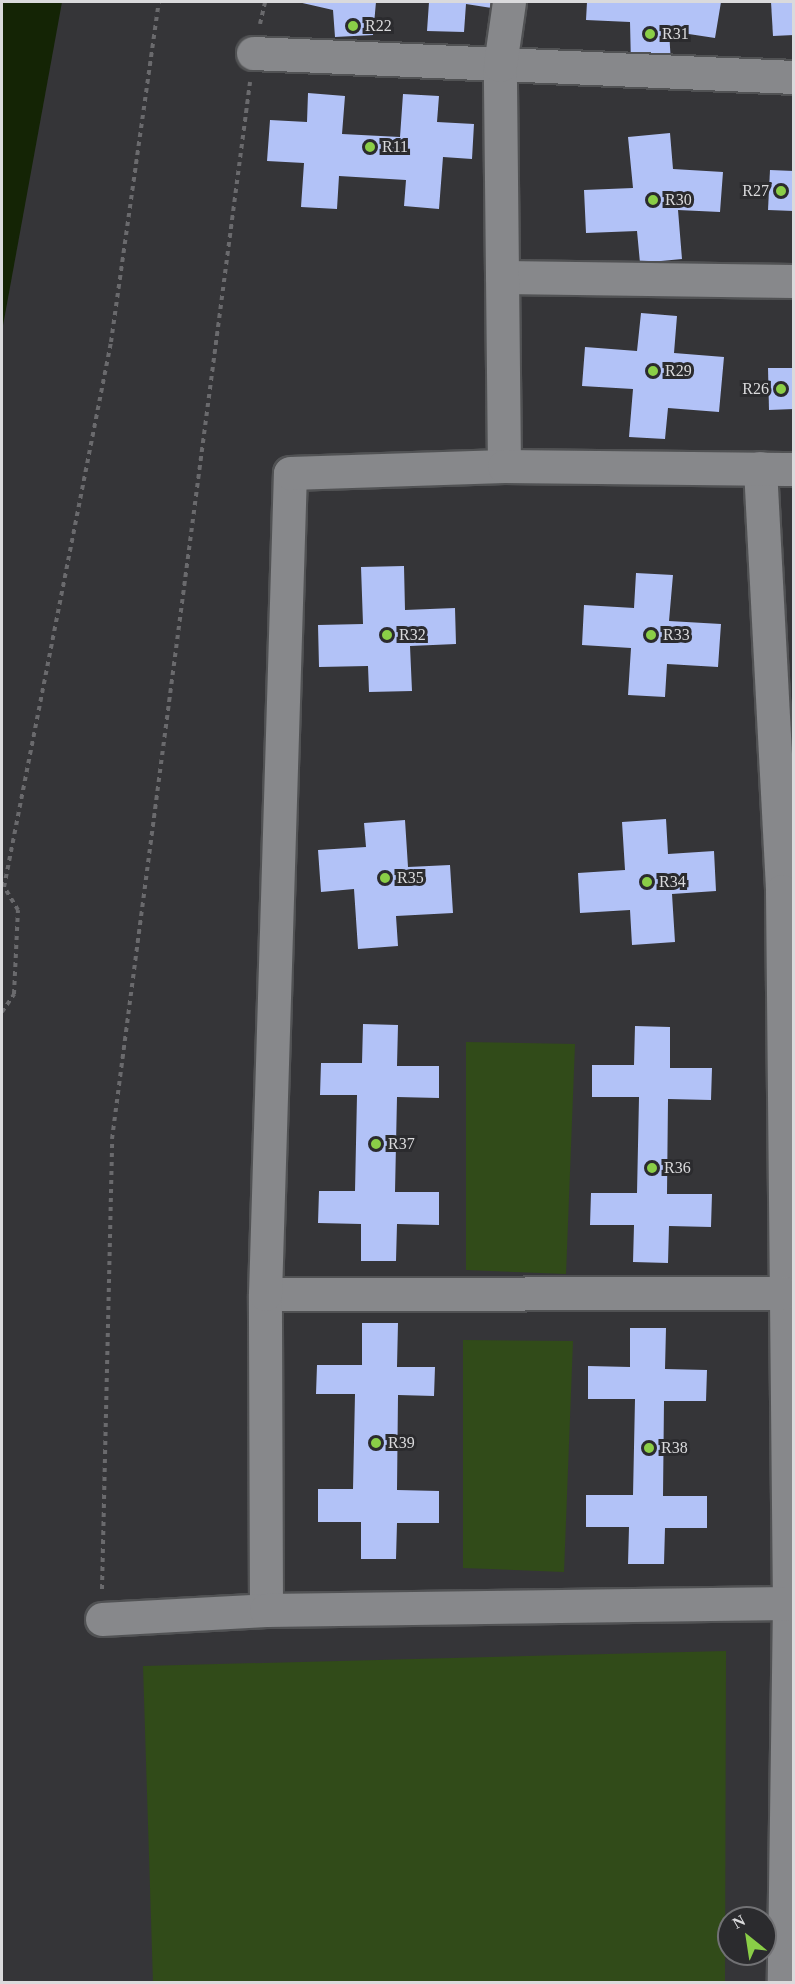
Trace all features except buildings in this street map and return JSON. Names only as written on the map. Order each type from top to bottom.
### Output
[{"type":"street","points":[[504,466],[500,65],[508,2]]},
{"type":"street","points":[[254,53],[794,77]]},
{"type":"street","points":[[502,277],[794,281]]},
{"type":"street","points":[[266,1610],[265,1294],[290,473],[504,466],[794,469]]},
{"type":"street","points":[[760,468],[788,891],[782,1293],[789,1603],[784,1983]]},
{"type":"street","points":[[265,1294],[782,1293]]},
{"type":"street","points":[[102,1619],[266,1610],[789,1603]]},
{"type":"path","points":[[2,1012],[15,994],[18,910],[4,887],[111,342],[159,2]]},
{"type":"path","points":[[102,1619],[112,1139],[254,53],[265,2]]},
{"type":"shaded area","points":[[2,2],[62,2],[2,331]]},
{"type":"shaded area","points":[[466,1042],[575,1044],[566,1274],[466,1270]]},
{"type":"shaded area","points":[[463,1340],[573,1341],[564,1572],[463,1568]]},
{"type":"shaded area","points":[[726,1651],[725,1906],[717,1906],[717,1966],[725,1966],[725,1982],[153,1982],[143,1666]]},
{"type":"place","name":"R22","points":[[353,26]]},
{"type":"place","name":"R31","points":[[650,34]]},
{"type":"place","name":"R11","points":[[370,147]]},
{"type":"place","name":"R27","points":[[781,191]]},
{"type":"place","name":"R30","points":[[653,200]]},
{"type":"place","name":"R29","points":[[653,371]]},
{"type":"place","name":"R26","points":[[781,389]]},
{"type":"place","name":"R32","points":[[387,635]]},
{"type":"place","name":"R33","points":[[651,635]]},
{"type":"place","name":"R35","points":[[385,878]]},
{"type":"place","name":"R34","points":[[647,882]]},
{"type":"place","name":"R37","points":[[376,1144]]},
{"type":"place","name":"R36","points":[[652,1168]]},
{"type":"place","name":"R39","points":[[376,1443]]},
{"type":"place","name":"R38","points":[[649,1448]]}]
